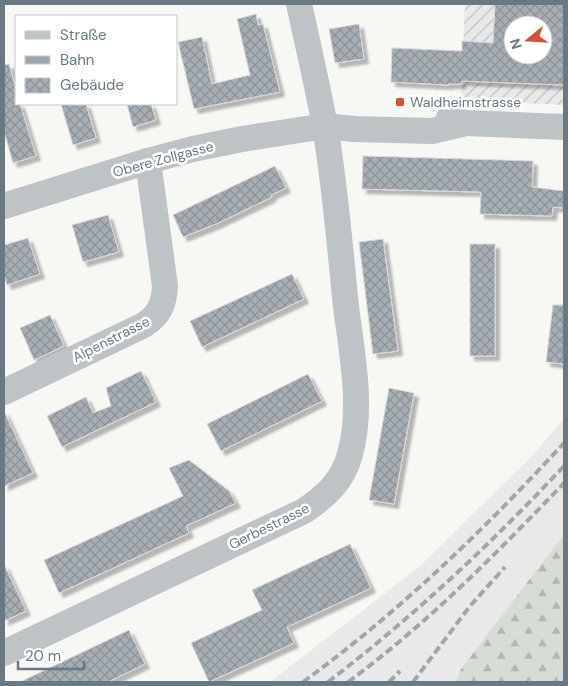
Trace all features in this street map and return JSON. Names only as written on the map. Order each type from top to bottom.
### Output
[{"type":"street","points":[[299,4],[325,126]]},
{"type":"street","name":"Obere Zollgasse","points":[[4,206],[148,161],[193,149],[242,138],[325,126],[353,112],[432,113],[466,123],[564,127]]},
{"type":"street","name":"Gerbestrasse","points":[[4,653],[304,511],[323,498],[340,479],[350,455],[357,410],[325,126]]},
{"type":"street","name":"Alpenstrasse","points":[[4,392],[144,325],[153,319],[160,310],[165,286],[148,161]]},
{"type":"shaded area","points":[[465,4],[564,4],[564,105],[461,100]]},
{"type":"shaded area","points":[[564,419],[564,534],[461,669],[455,682],[270,682],[419,567],[532,456]]},
{"type":"green space","points":[[564,534],[564,682],[455,682],[461,669]]},
{"type":"building","points":[[495,4],[564,4],[564,85],[462,81],[462,84],[449,85],[391,82],[392,48],[462,51],[462,41],[493,43]]},
{"type":"building","points":[[256,14],[258,25],[263,24],[280,92],[194,109],[178,42],[202,37],[212,84],[250,75],[237,19]]},
{"type":"building","points":[[359,24],[364,59],[335,63],[329,29]]},
{"type":"building","points":[[9,64],[15,86],[15,105],[20,105],[36,156],[13,163],[4,131],[4,65]]},
{"type":"building","points":[[61,105],[86,105],[96,138],[73,145]]},
{"type":"building","points":[[127,105],[151,105],[156,120],[133,127]]},
{"type":"building","points":[[363,156],[533,161],[532,187],[564,191],[564,208],[553,207],[552,216],[480,214],[481,192],[362,189]]},
{"type":"building","points":[[275,166],[286,188],[271,195],[272,197],[216,224],[183,237],[173,215]]},
{"type":"building","points":[[108,215],[119,252],[83,262],[72,225]]},
{"type":"building","points":[[28,238],[40,274],[7,285],[4,275],[4,245]]},
{"type":"building","points":[[383,239],[398,351],[373,354],[359,242]]},
{"type":"building","points":[[470,244],[495,244],[495,356],[470,356]]},
{"type":"building","points":[[292,274],[304,299],[202,347],[190,321]]},
{"type":"building","points":[[553,305],[564,305],[564,364],[546,362]]},
{"type":"building","points":[[50,315],[64,346],[34,360],[20,328]]},
{"type":"building","points":[[141,371],[156,402],[62,447],[47,416],[86,397],[93,413],[111,406],[106,388]]},
{"type":"building","points":[[308,374],[322,401],[221,451],[207,424]]},
{"type":"building","points":[[389,388],[414,393],[394,504],[369,500]]},
{"type":"building","points":[[4,411],[33,473],[4,486]]},
{"type":"building","points":[[189,460],[229,491],[236,503],[186,526],[189,533],[59,593],[44,560],[183,496],[169,468]]},
{"type":"building","points":[[350,544],[371,588],[287,627],[294,643],[209,682],[191,643],[262,610],[252,590]]},
{"type":"building","points":[[4,564],[26,611],[4,621]]},
{"type":"building","points":[[129,630],[145,664],[108,682],[20,682]]},
{"type":"railway","points":[[303,682],[407,599],[472,538],[564,443]]},
{"type":"railway","points":[[328,682],[421,606],[508,524],[564,466]]},
{"type":"railway","points":[[348,682],[433,612],[487,562],[564,483]]},
{"type":"railway","points":[[413,682],[470,606],[505,567]]},
{"type":"railway","points":[[389,682],[400,671]]},
{"type":"place","name":"Waldheimstrasse","points":[[400,102]]}]
